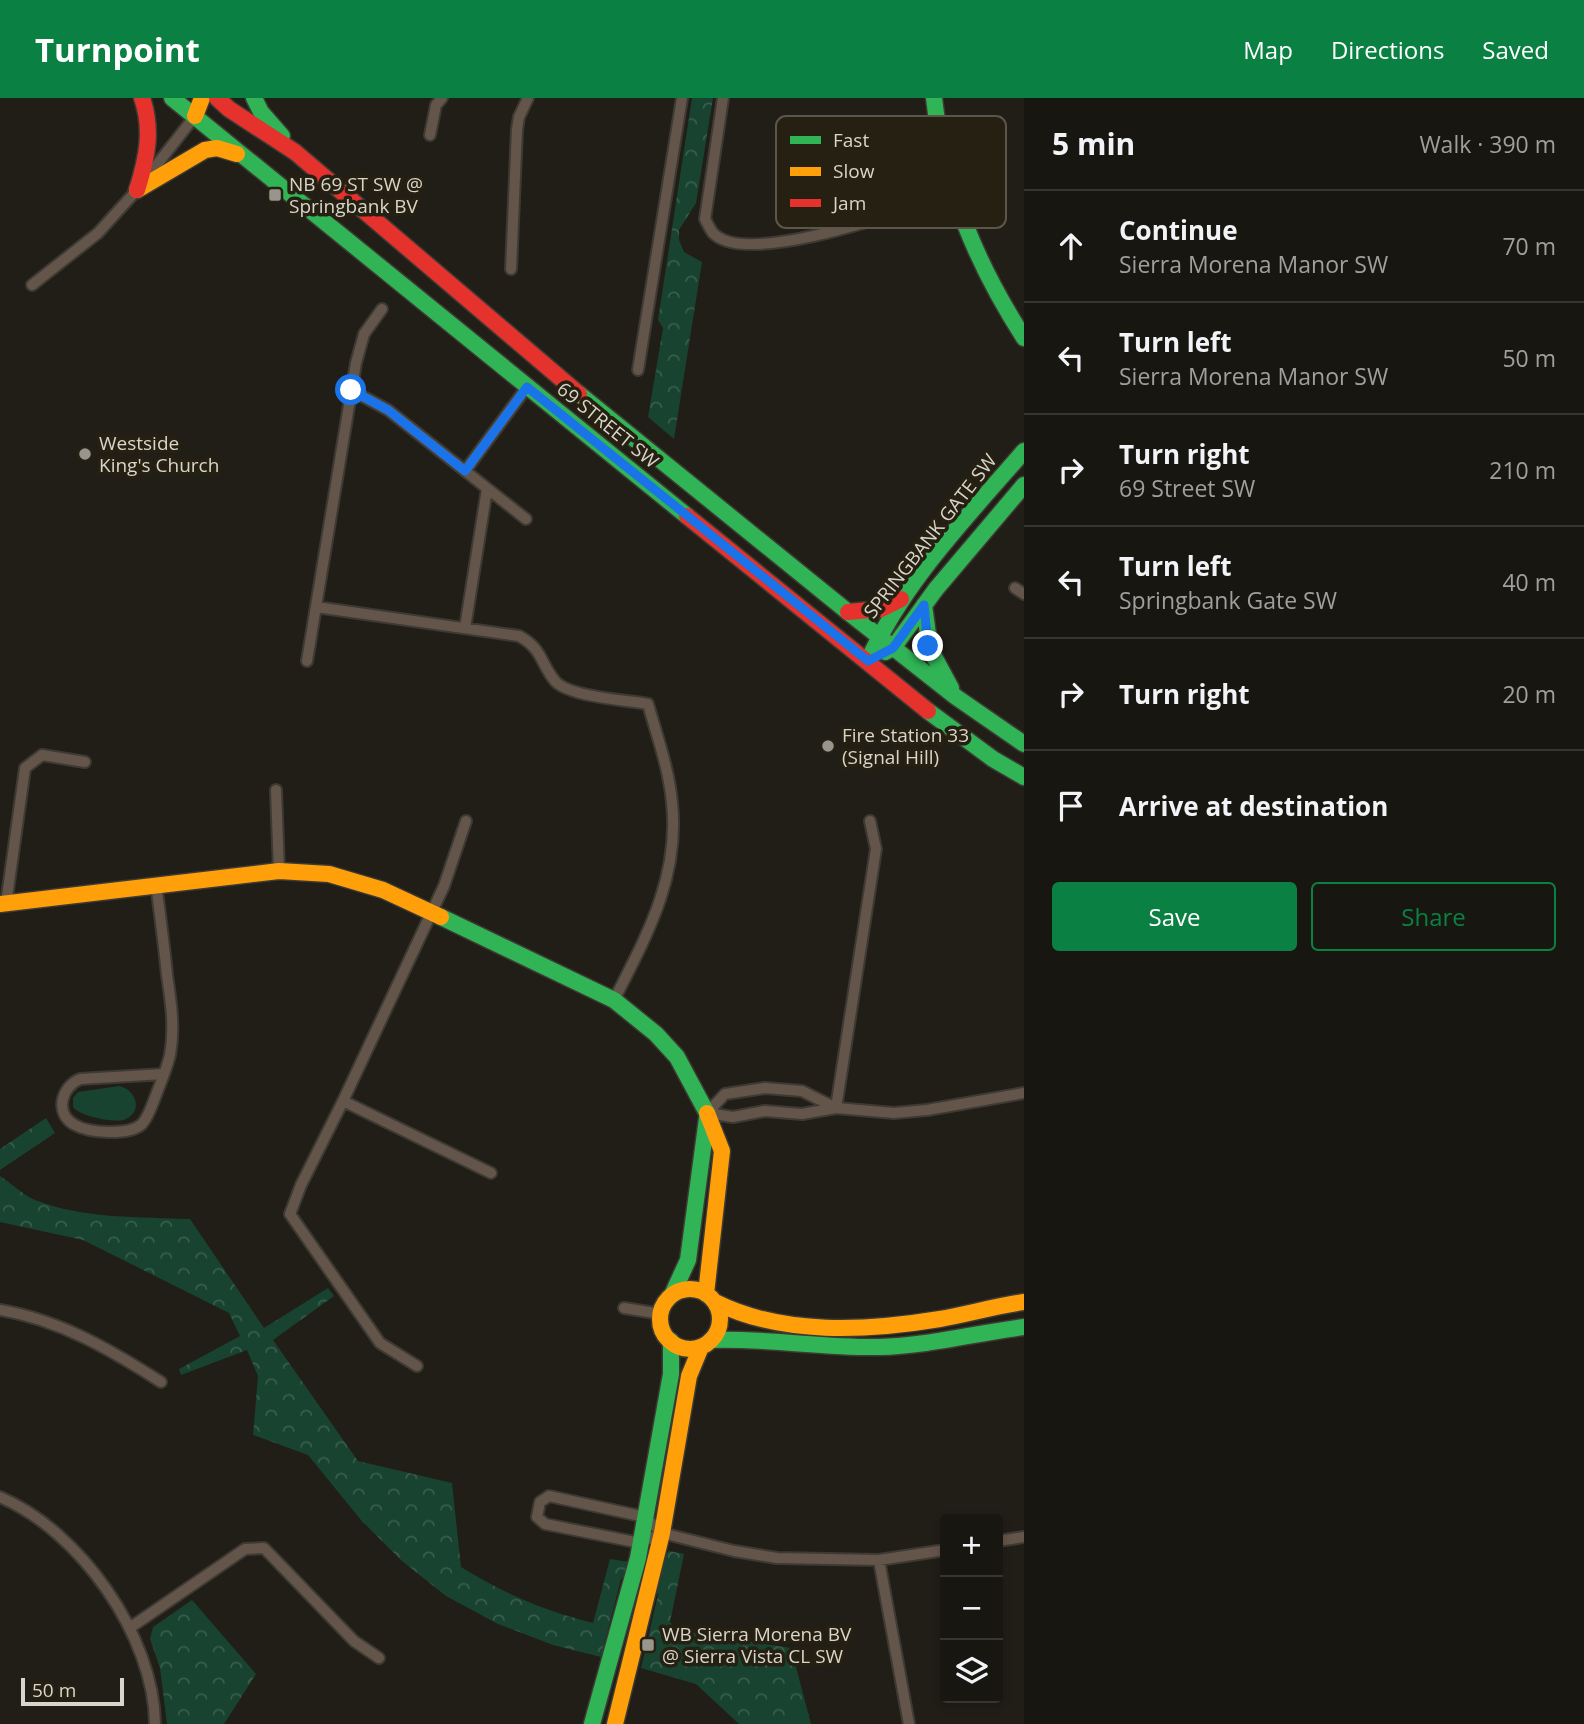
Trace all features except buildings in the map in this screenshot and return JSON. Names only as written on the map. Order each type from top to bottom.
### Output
[{"type":"street","points":[[137,190],[147,158],[150,133],[149,118],[142,98]]},
{"type":"street","name":"69 STREET SW","points":[[172,98],[964,738],[1024,777]]},
{"type":"street","points":[[195,116],[202,98]]},
{"type":"street","points":[[254,98],[261,111],[295,152]]},
{"type":"street","points":[[430,135],[436,106],[442,98]]},
{"type":"street","points":[[511,269],[517,130],[519,117],[528,98]]},
{"type":"street","points":[[638,369],[682,98]]},
{"type":"street","points":[[723,98],[705,219],[713,233],[727,240],[770,243],[815,236],[841,228]]},
{"type":"street","points":[[934,98],[936,116]]},
{"type":"street","points":[[32,285],[98,233],[137,190],[195,116],[219,99]]},
{"type":"street","name":"69 STREET SW","points":[[219,99],[295,152],[583,397],[848,612],[956,697],[1024,744]]},
{"type":"street","points":[[137,190],[205,150],[229,150],[246,158]]},
{"type":"street","points":[[966,228],[986,278],[1024,338]]},
{"type":"street","points":[[307,661],[351,390],[364,334],[382,309]]},
{"type":"street","points":[[465,471],[527,387]]},
{"type":"street","points":[[351,390],[388,410],[526,519]]},
{"type":"street","name":"SPRINGBANK GATE SW","points":[[868,661],[878,635],[953,533],[1024,452]]},
{"type":"street","name":"SPRINGBANK GATE SW","points":[[868,661],[893,648],[976,540],[1024,485]]},
{"type":"street","points":[[465,628],[487,489]]},
{"type":"street","points":[[848,612],[881,610],[906,596]]},
{"type":"street","points":[[924,605],[928,646],[956,697]]},
{"type":"street","points":[[316,607],[519,636],[532,643],[554,680],[565,690],[648,704],[666,766],[672,802],[672,853],[660,905],[614,1000]]},
{"type":"street","points":[[85,762],[42,755],[25,768],[3,904],[279,871],[329,874],[401,897],[614,1000],[637,1017],[677,1057],[707,1112],[722,1151],[710,1298],[719,1312],[720,1322],[688,1376],[662,1533],[615,1724]]},
{"type":"street","points":[[276,790],[279,871]]},
{"type":"street","points":[[417,1366],[380,1343],[290,1214],[301,1185],[432,913],[466,821]]},
{"type":"street","points":[[836,1108],[876,849],[870,821]]},
{"type":"street","points":[[156,884],[173,1024],[170,1056],[164,1074],[147,1117],[131,1130],[120,1132],[79,1127],[69,1121],[63,1111],[65,1091],[80,1079],[164,1074]]},
{"type":"street","points":[[836,1108],[802,1091],[765,1088],[725,1094],[707,1112],[705,1149],[688,1260],[673,1295],[664,1304],[661,1314],[663,1330],[671,1341],[688,1349],[729,1337],[824,1347],[883,1347],[1024,1327]]},
{"type":"street","points":[[707,1112],[733,1117],[765,1111],[802,1114],[836,1108],[894,1113],[1024,1093]]},
{"type":"street","points":[[343,1101],[491,1173]]},
{"type":"street","points":[[673,1295],[691,1289],[710,1298],[730,1313],[784,1324],[824,1327],[888,1326],[1024,1302]]},
{"type":"street","points":[[624,1308],[661,1314]]},
{"type":"street","points":[[0,1310],[56,1324],[110,1350],[161,1382]]},
{"type":"street","points":[[592,1724],[640,1543],[671,1374],[671,1341]]},
{"type":"street","points":[[662,1533],[640,1543],[545,1524],[537,1517],[540,1502],[549,1496],[645,1517],[662,1533],[734,1551],[777,1558],[879,1560],[940,1551]]},
{"type":"street","points":[[0,1497],[34,1515],[69,1543],[131,1626],[148,1670],[154,1698],[155,1724]]},
{"type":"street","points":[[1003,1540],[1024,1537]]},
{"type":"street","points":[[131,1626],[245,1549],[264,1548],[354,1641],[379,1658]]},
{"type":"street","points":[[879,1560],[909,1724]]},
{"type":"green space","points":[[692,98],[713,98],[696,203],[679,230],[679,240],[684,252],[702,262],[674,439],[648,417],[663,328],[658,320]]},
{"type":"green space","points":[[119,1086],[129,1091],[135,1100],[135,1110],[126,1119],[114,1121],[98,1118],[73,1107],[73,1098],[78,1092]]},
{"type":"green space","points":[[46,1118],[55,1133],[0,1170],[0,1149]]},
{"type":"green space","points":[[0,1176],[35,1200],[73,1211],[112,1216],[190,1219],[264,1328],[328,1288],[334,1296],[273,1340],[358,1461],[452,1483],[461,1567],[524,1600],[593,1623],[610,1559],[629,1562],[626,1574],[621,1579],[601,1657],[553,1645],[498,1624],[446,1596],[402,1561],[361,1520],[308,1455],[253,1435],[258,1376],[247,1350],[181,1375],[179,1369],[240,1336],[229,1313],[83,1240],[0,1222]]},
{"type":"green space","points":[[676,1378],[683,1379],[660,1498],[657,1497]]},
{"type":"green space","points":[[669,1551],[684,1554],[670,1622],[677,1630],[791,1648],[811,1724],[739,1724],[696,1684],[641,1668],[658,1595],[657,1572]]},
{"type":"green space","points":[[192,1600],[256,1674],[224,1724],[167,1724],[160,1668],[150,1639],[153,1627]]},
{"type":"traffic: fast","points":[[172,98],[687,516]]},
{"type":"traffic: fast","points":[[254,98],[261,112],[282,136]]},
{"type":"traffic: fast","points":[[934,98],[937,116]]},
{"type":"traffic: fast","points":[[967,228],[991,281],[1024,338]]},
{"type":"traffic: fast","points":[[579,394],[956,697],[1024,744]]},
{"type":"traffic: fast","points":[[868,661],[882,632],[918,577],[959,525],[1024,451]]},
{"type":"traffic: fast","points":[[885,652],[893,648],[936,589],[1024,485]]},
{"type":"traffic: fast","points":[[924,605],[930,649],[951,688]]},
{"type":"traffic: fast","points":[[928,711],[993,759],[1024,777]]},
{"type":"traffic: fast","points":[[441,917],[614,1000],[656,1034],[677,1057],[707,1113]]},
{"type":"traffic: fast","points":[[672,1295],[688,1260],[707,1118]]},
{"type":"traffic: fast","points":[[711,1340],[879,1347],[934,1342],[1024,1327]]},
{"type":"traffic: fast","points":[[592,1724],[638,1558],[671,1374],[671,1341]]},
{"type":"traffic: slow","points":[[195,116],[202,98]]},
{"type":"traffic: slow","points":[[137,190],[205,150],[217,148],[237,154]]},
{"type":"traffic: slow","points":[[0,904],[279,871],[329,874],[383,890],[441,917]]},
{"type":"traffic: slow","points":[[706,1294],[722,1151],[707,1113]]},
{"type":"traffic: slow","points":[[690,1289],[711,1298],[720,1319],[711,1340],[690,1349],[669,1340],[660,1319],[669,1298],[690,1289]]},
{"type":"traffic: slow","points":[[715,1302],[769,1321],[826,1328],[912,1323],[1024,1302]]},
{"type":"traffic: slow","points":[[615,1724],[662,1533],[689,1376],[701,1347]]},
{"type":"traffic: jam","points":[[137,190],[144,167],[148,133],[142,98]]},
{"type":"traffic: jam","points":[[217,98],[229,109],[295,152],[579,394]]},
{"type":"traffic: jam","points":[[687,516],[928,711]]},
{"type":"traffic: jam","points":[[848,612],[881,609],[901,599]]},
{"type":"place","name":"NB 69 ST SW @ Springbank BV","points":[[275,195]]},
{"type":"place","name":"Westside King's Church","points":[[85,454]]},
{"type":"place","name":"Fire Station 33 (Signal Hill)","points":[[828,746]]},
{"type":"place","name":"WB Sierra Morena BV @ Sierra Vista CL SW","points":[[648,1645]]},
{"type":"route","points":[[351,390],[374,400],[465,471],[527,387],[868,661],[893,648],[924,605],[928,646]]}]
